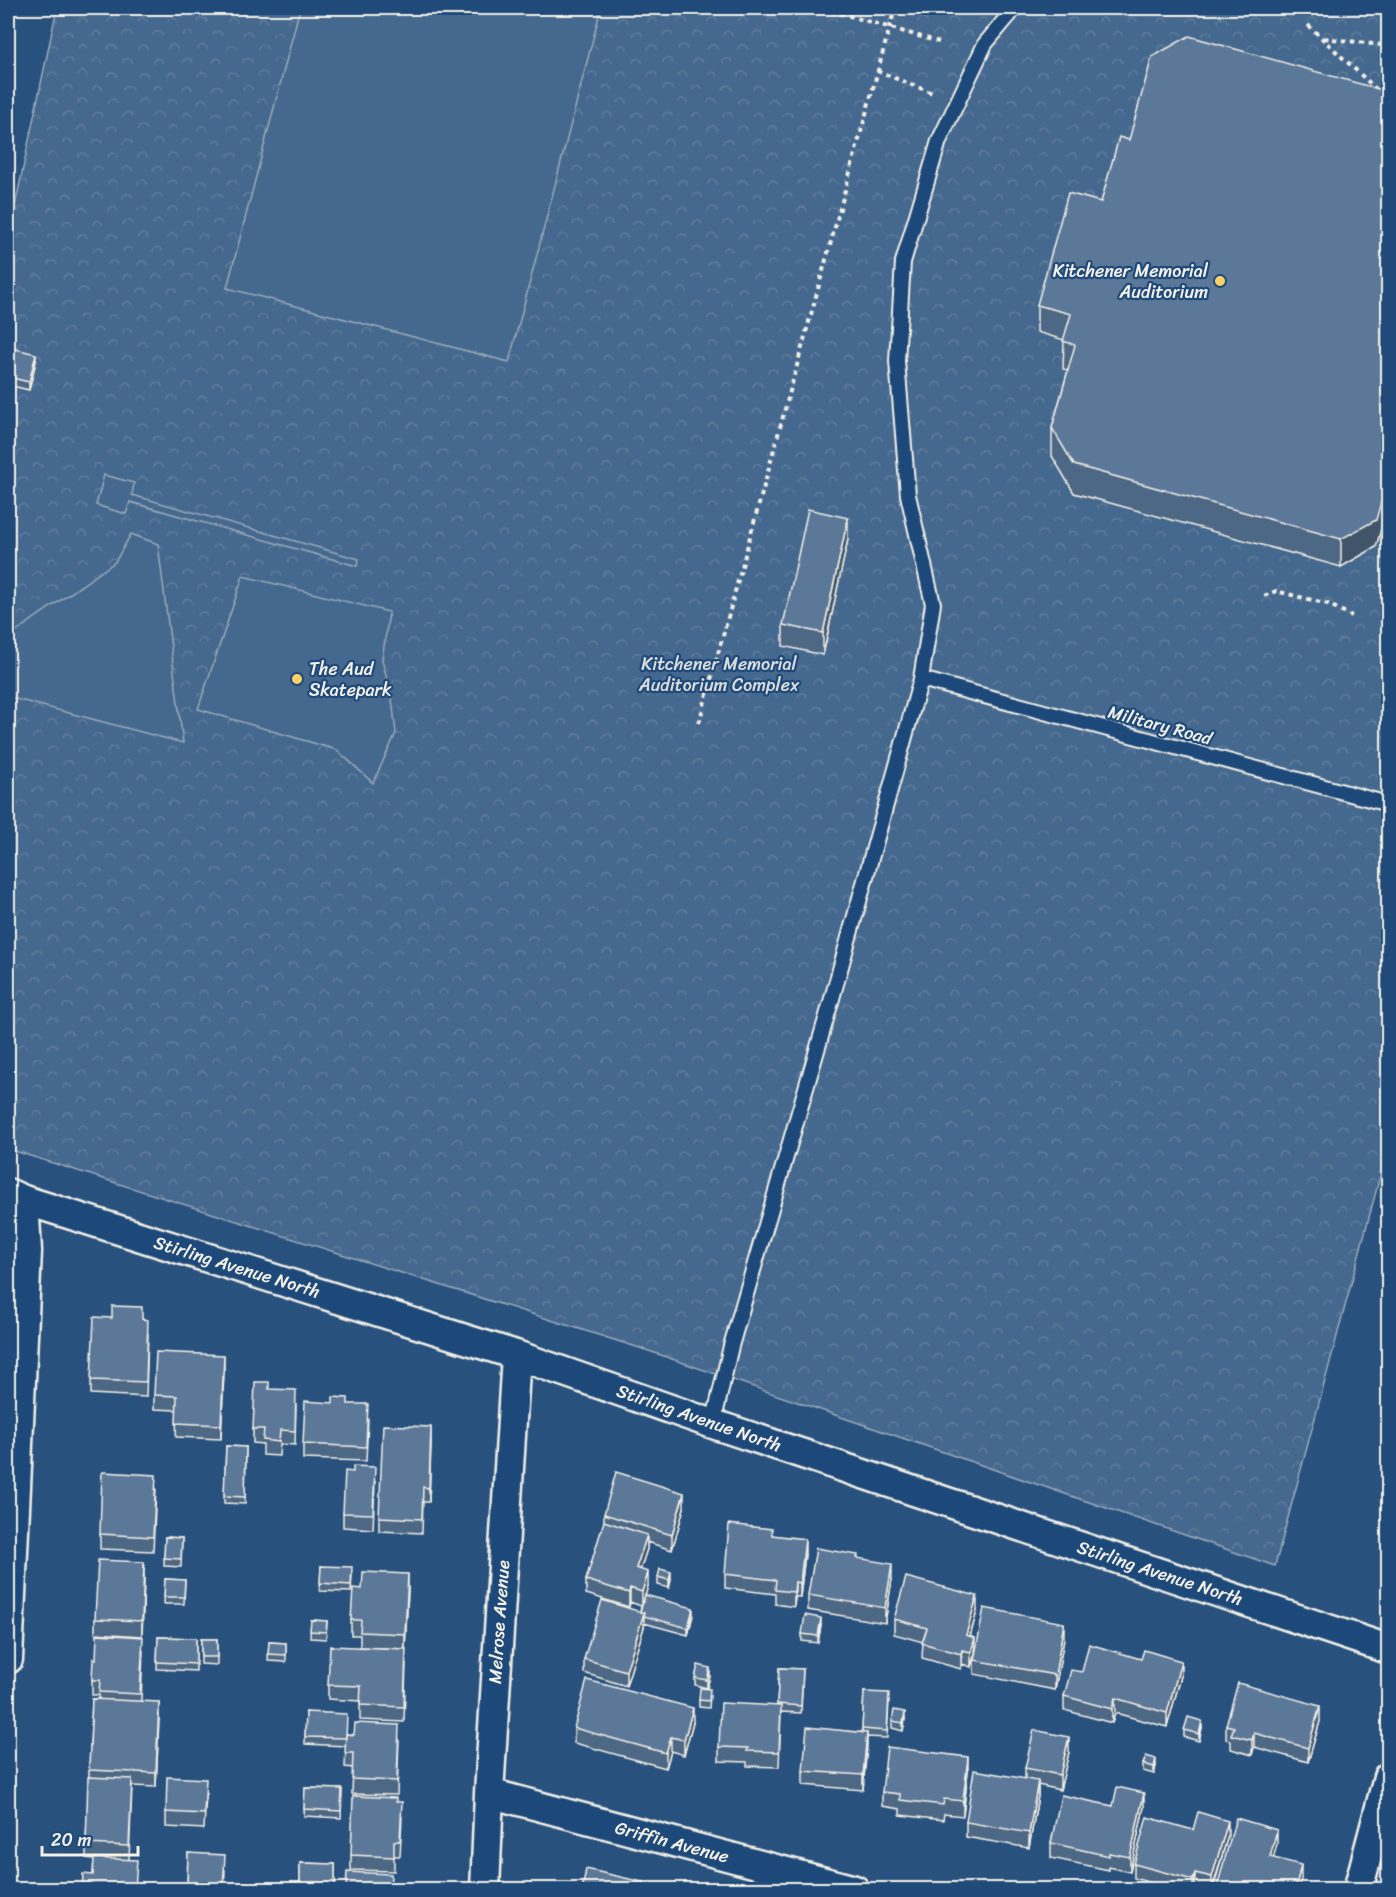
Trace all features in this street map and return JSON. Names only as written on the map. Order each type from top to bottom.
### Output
[{"type":"street","name":"Stirling Avenue North","points":[[16,1197],[516,1355],[713,1424],[1389,1649]]},
{"type":"street","points":[[8,1659],[27,1251],[16,1197]]},
{"type":"street","name":"Melrose Avenue","points":[[485,1890],[516,1355]]},
{"type":"street","points":[[1358,1890],[1389,1777]]},
{"type":"street","name":"Griffin Avenue","points":[[489,1793],[855,1890]]},
{"type":"lane","points":[[713,1424],[731,1346],[831,1002],[921,679],[933,604],[907,483],[897,361],[903,262],[939,141],[985,44],[1015,8]]},
{"type":"lane","name":"Military Road","points":[[921,679],[1389,804]]},
{"type":"path","points":[[804,8],[843,14],[939,42]]},
{"type":"path","points":[[699,723],[895,8]]},
{"type":"path","points":[[1308,25],[1380,93]]},
{"type":"path","points":[[1323,38],[1389,44]]},
{"type":"path","points":[[877,71],[939,96]]},
{"type":"path","points":[[1264,596],[1276,591],[1328,604],[1352,616]]},
{"type":"green space","name":"Kitchener Memorial Auditorium Complex","points":[[57,8],[1388,8],[1388,1147],[1275,1566],[646,1350],[8,1149],[8,239]]},
{"type":"green space","points":[[300,8],[601,8],[509,362],[227,288]]},
{"type":"green space","points":[[104,475],[134,483],[132,495],[359,559],[357,566],[130,502],[126,514],[96,505]]},
{"type":"green space","points":[[131,534],[158,544],[183,743],[8,697],[8,637],[115,562]]},
{"type":"green space","name":"The Aud Skatepark","points":[[243,576],[389,612],[382,660],[392,699],[396,733],[373,783],[337,750],[198,709]]},
{"type":"building","name":"Kitchener Memorial Auditorium","points":[[1189,36],[1389,92],[1389,484],[1386,484],[1376,520],[1341,539],[1074,465],[1052,428],[1075,345],[1063,341],[1071,314],[1037,305],[1068,193],[1101,202],[1119,137],[1129,140],[1152,57]]},
{"type":"building","points":[[12,348],[36,354],[29,382],[8,377]]},
{"type":"building","points":[[808,509],[848,518],[823,633],[783,625]]},
{"type":"building","points":[[112,1306],[142,1307],[142,1319],[148,1320],[146,1382],[91,1380],[94,1317],[112,1318]]},
{"type":"building","points":[[156,1352],[224,1355],[221,1425],[176,1423],[177,1396],[154,1395]]},
{"type":"building","points":[[255,1382],[269,1382],[269,1389],[296,1390],[295,1431],[280,1430],[279,1442],[263,1440],[264,1429],[253,1429]]},
{"type":"building","points":[[333,1397],[348,1398],[348,1404],[368,1404],[366,1447],[303,1444],[305,1401],[333,1403]]},
{"type":"building","points":[[383,1425],[431,1427],[429,1488],[423,1487],[422,1519],[379,1517]]},
{"type":"building","points":[[226,1446],[246,1447],[245,1497],[224,1496]]},
{"type":"building","points":[[353,1466],[375,1467],[373,1514],[343,1513],[345,1471],[353,1472]]},
{"type":"building","points":[[102,1472],[156,1475],[153,1537],[100,1534]]},
{"type":"building","points":[[616,1472],[684,1493],[672,1535],[604,1514]]},
{"type":"building","points":[[604,1521],[647,1535],[636,1568],[648,1572],[642,1592],[630,1588],[629,1593],[586,1580]]},
{"type":"building","points":[[729,1524],[772,1529],[772,1535],[805,1539],[800,1583],[795,1582],[794,1592],[775,1590],[776,1580],[725,1574]]},
{"type":"building","points":[[165,1537],[182,1538],[181,1559],[164,1558]]},
{"type":"building","points":[[816,1548],[858,1555],[857,1558],[892,1564],[885,1608],[808,1595]]},
{"type":"building","points":[[98,1560],[144,1562],[142,1621],[95,1619]]},
{"type":"building","points":[[321,1566],[352,1567],[351,1585],[320,1583]]},
{"type":"building","points":[[660,1569],[671,1572],[669,1580],[658,1577]]},
{"type":"building","points":[[363,1572],[408,1574],[405,1634],[360,1632],[361,1620],[351,1620],[353,1588],[362,1589]]},
{"type":"building","points":[[906,1577],[977,1596],[966,1635],[975,1638],[971,1652],[962,1650],[961,1654],[922,1643],[927,1628],[894,1619]]},
{"type":"building","points":[[165,1579],[185,1580],[184,1597],[164,1597]]},
{"type":"building","points":[[645,1595],[693,1608],[688,1628],[644,1616],[644,1613],[640,1612]]},
{"type":"building","points":[[602,1600],[644,1613],[626,1671],[584,1659]]},
{"type":"building","points":[[984,1608],[1064,1623],[1055,1675],[974,1660]]},
{"type":"building","points":[[805,1615],[821,1618],[818,1636],[802,1634]]},
{"type":"building","points":[[311,1620],[327,1621],[326,1632],[310,1631]]},
{"type":"building","points":[[97,1634],[143,1637],[140,1694],[99,1692],[100,1680],[92,1680]]},
{"type":"building","points":[[158,1637],[196,1638],[196,1664],[157,1662]]},
{"type":"building","points":[[201,1639],[217,1639],[217,1657],[201,1657]]},
{"type":"building","points":[[269,1642],[286,1643],[286,1655],[268,1654]]},
{"type":"building","points":[[1089,1644],[1141,1659],[1144,1650],[1181,1661],[1167,1713],[1115,1698],[1112,1709],[1064,1696],[1071,1670],[1082,1672]]},
{"type":"building","points":[[330,1646],[406,1649],[404,1707],[360,1705],[361,1686],[328,1685]]},
{"type":"building","points":[[698,1665],[710,1668],[707,1680],[695,1678]]},
{"type":"building","points":[[779,1668],[803,1669],[801,1706],[777,1704]]},
{"type":"building","points":[[587,1680],[693,1708],[684,1740],[671,1737],[666,1753],[574,1728]]},
{"type":"building","points":[[1238,1683],[1320,1706],[1308,1748],[1254,1733],[1252,1740],[1231,1735],[1234,1727],[1226,1725]]},
{"type":"building","points":[[700,1688],[710,1689],[709,1701],[699,1700]]},
{"type":"building","points":[[864,1692],[889,1693],[887,1731],[862,1729]]},
{"type":"building","points":[[92,1699],[159,1702],[156,1773],[89,1770]]},
{"type":"building","points":[[721,1703],[781,1706],[779,1752],[719,1747]]},
{"type":"building","points":[[894,1710],[905,1712],[903,1723],[892,1721]]},
{"type":"building","points":[[306,1712],[347,1714],[346,1738],[305,1737]]},
{"type":"building","points":[[1188,1717],[1202,1721],[1199,1734],[1184,1730]]},
{"type":"building","points":[[355,1723],[399,1725],[397,1781],[352,1779],[353,1753],[345,1753],[346,1734],[354,1735]]},
{"type":"building","points":[[807,1727],[867,1733],[863,1775],[803,1771]]},
{"type":"building","points":[[1034,1730],[1069,1737],[1060,1775],[1025,1768]]},
{"type":"building","points":[[887,1747],[968,1757],[963,1801],[944,1799],[943,1805],[900,1800],[900,1794],[882,1792]]},
{"type":"building","points":[[1146,1756],[1156,1759],[1154,1767],[1143,1764]]},
{"type":"building","points":[[974,1770],[1038,1781],[1029,1833],[966,1822]]},
{"type":"building","points":[[88,1777],[132,1779],[129,1846],[86,1844]]},
{"type":"building","points":[[167,1777],[206,1779],[204,1814],[166,1812]]},
{"type":"building","points":[[1117,1787],[1144,1793],[1130,1857],[1109,1853],[1109,1856],[1051,1843],[1061,1795],[1113,1806]]},
{"type":"building","points":[[305,1788],[342,1789],[341,1811],[304,1809]]},
{"type":"building","points":[[353,1796],[396,1798],[396,1802],[402,1802],[400,1841],[394,1841],[394,1857],[351,1855]]},
{"type":"building","points":[[1198,1812],[1228,1821],[1212,1877],[1195,1873],[1193,1880],[1134,1864],[1147,1817],[1193,1830]]},
{"type":"building","points":[[1236,1818],[1277,1830],[1270,1857],[1301,1865],[1295,1890],[1226,1890],[1217,1887]]},
{"type":"building","points":[[188,1853],[225,1855],[223,1889],[187,1887]]},
{"type":"building","points":[[94,1858],[137,1860],[135,1890],[82,1890],[83,1874],[93,1875]]},
{"type":"building","points":[[300,1863],[335,1864],[335,1886],[300,1884]]},
{"type":"building","points":[[586,1869],[660,1886],[659,1890],[582,1890]]},
{"type":"building","points":[[347,1872],[391,1874],[390,1890],[346,1890]]},
{"type":"place","name":"Kitchener Memorial Auditorium","points":[[1220,281]]},
{"type":"place","name":"The Aud Skatepark","points":[[297,679]]}]
